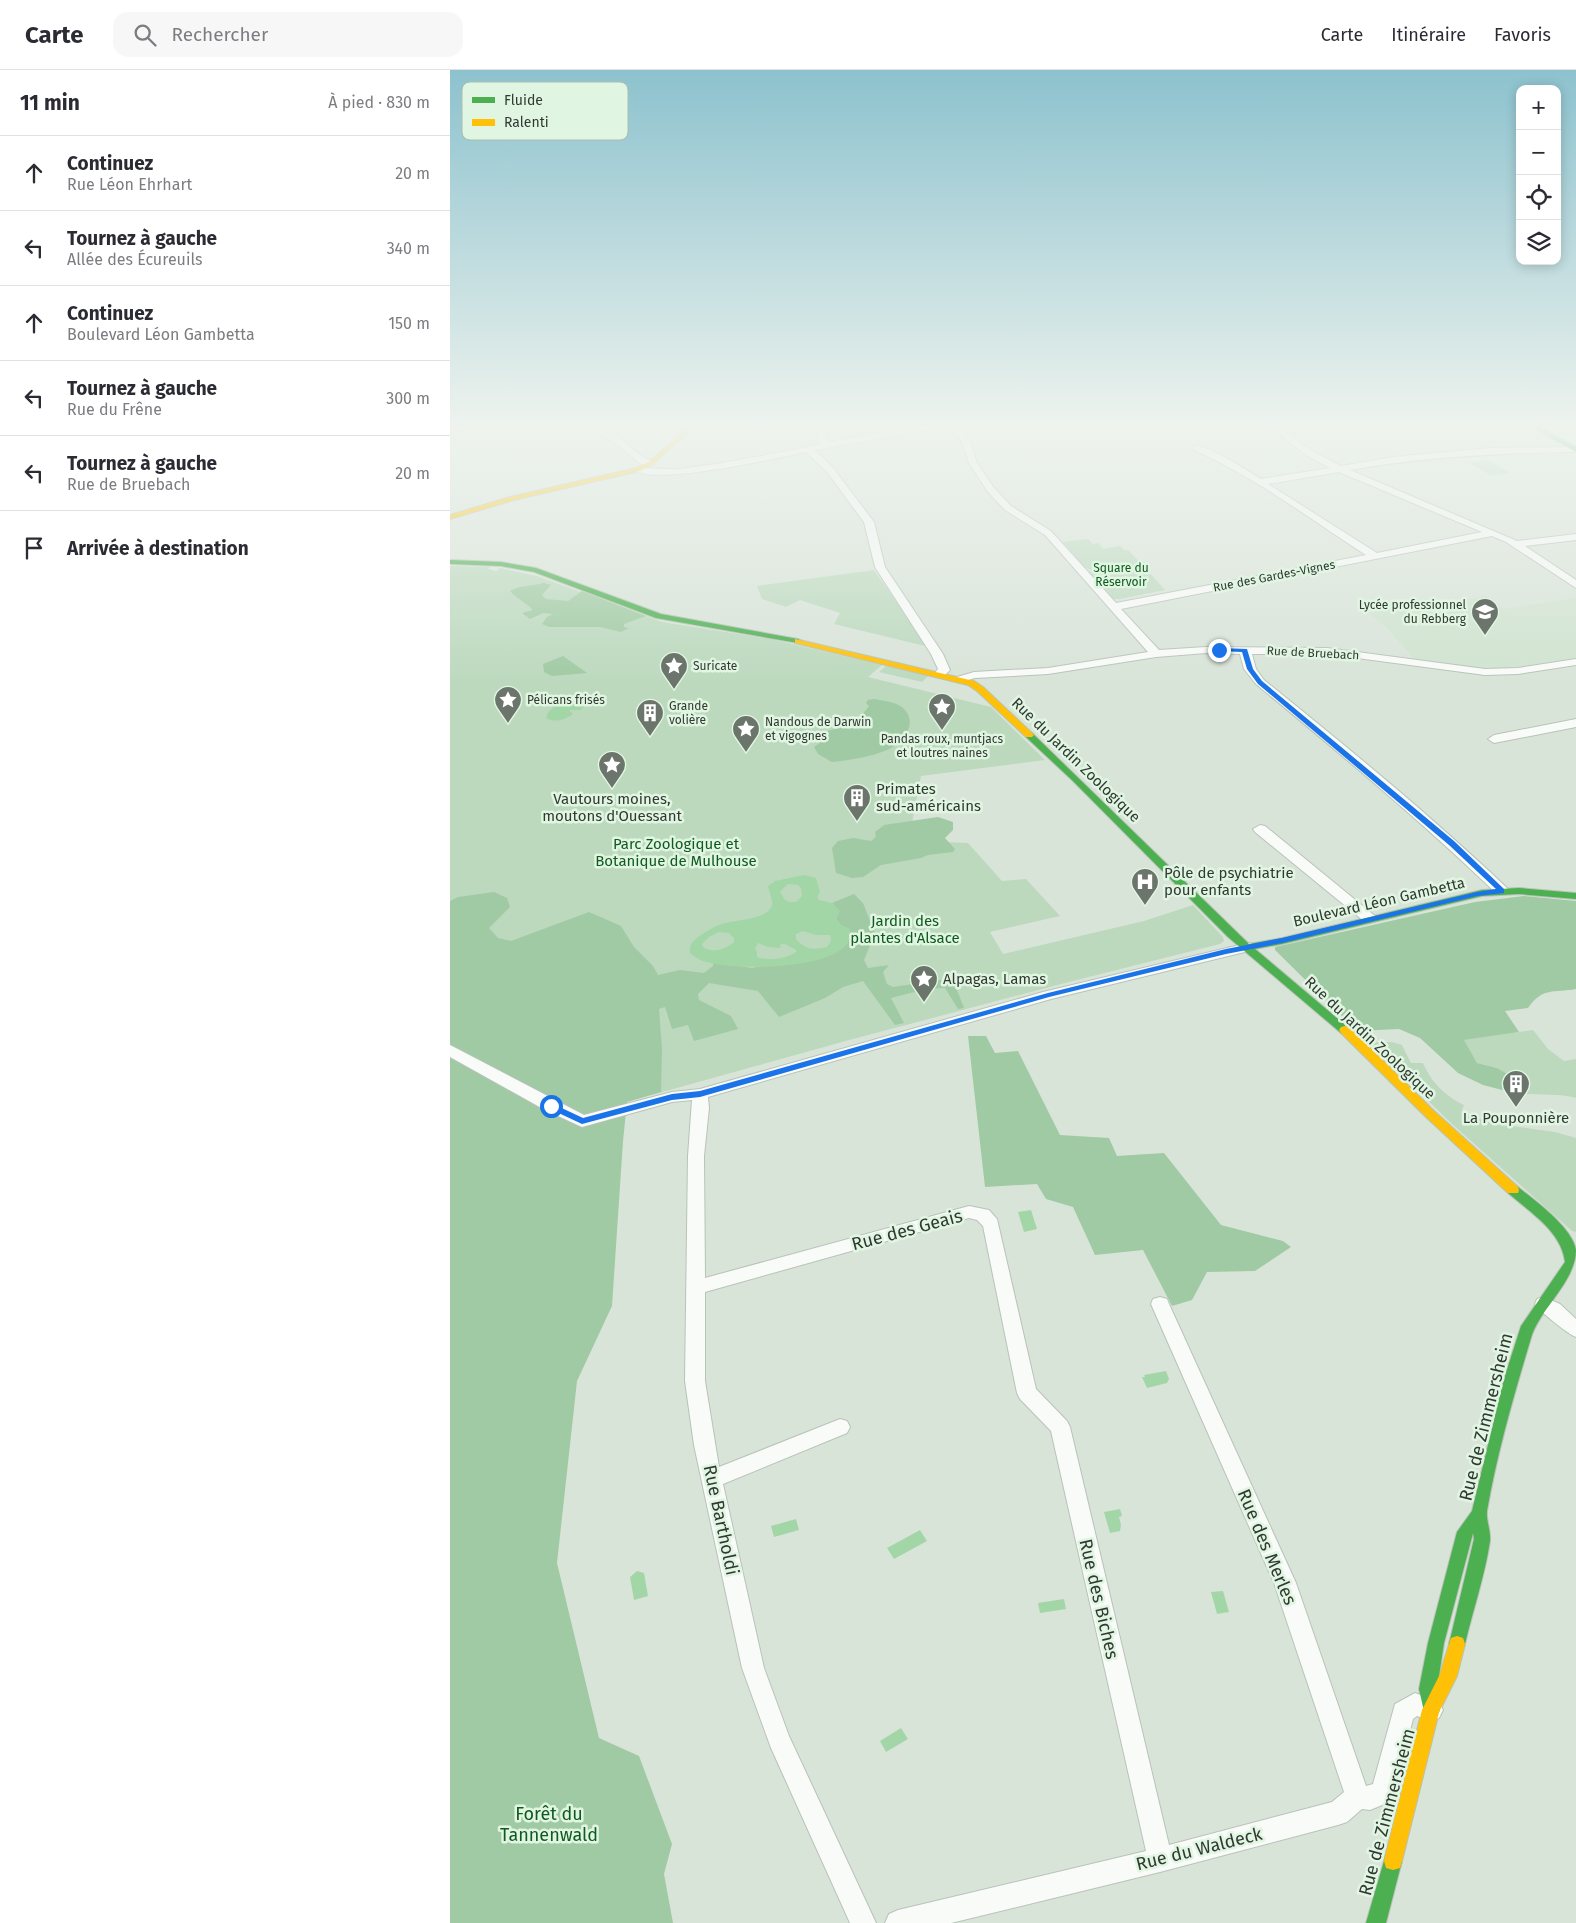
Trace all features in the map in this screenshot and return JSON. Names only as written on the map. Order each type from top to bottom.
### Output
[{"type":"main road","points":[[450,517],[471,510]]},
{"type":"main road","name":"Rue du Jardin Zoologique","points":[[450,562],[500,564],[536,570],[635,608],[673,620],[789,639],[960,679],[980,689],[1076,779],[1232,935],[1348,1034],[1430,1114],[1561,1234],[1574,1253]]},
{"type":"main road","name":"Boulevard Léon Gambetta","points":[[1248,947],[1282,941],[1482,893],[1502,891],[1576,896]]},
{"type":"main road","name":"Rue de Zimmersheim","points":[[1376,1923],[1418,1767],[1431,1710],[1448,1676],[1482,1539],[1479,1514],[1498,1431],[1526,1330],[1570,1267],[1574,1253]]},
{"type":"main road","name":"Rue de Zimmersheim","points":[[1431,1710],[1428,1689],[1436,1643],[1465,1532],[1479,1514]]},
{"type":"street","points":[[860,510],[869,522],[880,567],[937,654],[944,670],[940,674]]},
{"type":"street","points":[[1012,510],[1048,533],[1156,654]]},
{"type":"street","points":[[1304,510],[1374,556]]},
{"type":"street","points":[[1440,510],[1518,544],[1576,585]]},
{"type":"street","name":"Rue des Gardes-Vignes","points":[[1113,607],[1494,533]]},
{"type":"street","points":[[1518,544],[1576,537]]},
{"type":"street","points":[[1245,650],[1250,669],[1260,682],[1452,843],[1502,891]]},
{"type":"street","name":"Rue de Bruebach","points":[[960,679],[974,675],[1048,672],[1156,654],[1245,650],[1339,652],[1485,672],[1518,671],[1576,662]]},
{"type":"street","points":[[1494,739],[1576,723]]},
{"type":"street","points":[[1260,829],[1370,919]]},
{"type":"street","points":[[450,1050],[582,1121],[672,1097],[700,1094],[1048,995],[1248,947]]},
{"type":"street","name":"Rue Bartholdi","points":[[700,1094],[696,1185],[695,1381],[704,1444],[753,1668],[778,1740],[863,1923]]},
{"type":"street","name":"Rue des Geais","points":[[695,1288],[969,1212],[983,1215],[991,1224],[1018,1351]]},
{"type":"street","name":"Rue des Merles","points":[[1160,1304],[1285,1583],[1358,1797]]},
{"type":"street","points":[[1544,1304],[1553,1309],[1576,1330]]},
{"type":"street","name":"Rue des Biches","points":[[1018,1351],[1027,1393],[1060,1427],[1160,1860]]},
{"type":"street","points":[[712,1479],[840,1427]]},
{"type":"street","name":"Rue du Waldeck","points":[[898,1923],[1160,1860],[1338,1813],[1358,1797],[1370,1798],[1383,1792],[1403,1712],[1415,1704],[1431,1710]]},
{"type":"shaded area","name":"Lycée professionnel du Rebberg","points":[[1486,596],[1504,609],[1576,598],[1576,658],[1501,669],[1469,668],[1415,660],[1390,631],[1368,612],[1396,608],[1400,610]]},
{"type":"shaded area","points":[[575,701],[583,702],[584,706],[581,710],[569,710],[573,714],[560,720],[546,718],[550,710],[562,704]]},
{"type":"shaded area","points":[[804,875],[816,878],[820,892],[817,897],[819,900],[832,903],[840,911],[836,919],[840,924],[850,929],[847,944],[837,953],[821,959],[779,966],[756,967],[717,964],[696,958],[690,953],[693,942],[709,930],[722,924],[758,917],[769,910],[772,903],[768,886],[775,881]],"holes":[[[788,884],[798,885],[801,888],[802,896],[796,902],[790,902],[785,900],[780,892]],[[803,931],[816,935],[830,935],[831,941],[827,947],[810,948],[799,943],[796,939],[796,934]],[[719,932],[729,933],[734,938],[734,942],[723,949],[711,950],[703,947],[702,944],[709,937]],[[758,943],[768,947],[780,948],[781,944],[785,944],[796,950],[796,952],[782,958],[766,959],[757,957],[755,949]]]},
{"type":"shaded area","points":[[1031,1210],[1037,1229],[1024,1232],[1018,1212]]},
{"type":"shaded area","points":[[1166,1371],[1169,1379],[1167,1383],[1147,1388],[1142,1377],[1145,1377],[1144,1375]]},
{"type":"shaded area","points":[[1120,1509],[1122,1516],[1119,1517],[1120,1531],[1110,1533],[1104,1512]]},
{"type":"shaded area","points":[[796,1519],[799,1530],[774,1537],[771,1526]]},
{"type":"shaded area","points":[[920,1530],[927,1541],[894,1559],[887,1548]]},
{"type":"shaded area","points":[[637,1571],[644,1573],[648,1596],[634,1600],[630,1577]]},
{"type":"shaded area","points":[[1223,1591],[1229,1612],[1217,1614],[1211,1592]]},
{"type":"shaded area","points":[[1064,1599],[1066,1609],[1040,1613],[1038,1603]]},
{"type":"shaded area","points":[[901,1728],[908,1739],[886,1752],[880,1741]]},
{"type":"green space","name":"Square du Réservoir","points":[[1088,539],[1093,544],[1098,543],[1103,549],[1120,546],[1124,550],[1128,550],[1140,562],[1144,562],[1149,567],[1145,568],[1165,590],[1113,599],[1088,572],[1091,570],[1084,567],[1063,542]]},
{"type":"green space","name":"Parc Zoologique et Botanique de Mulhouse","points":[[450,566],[490,567],[488,569],[497,571],[500,568],[537,576],[662,622],[771,639],[882,665],[868,677],[991,707],[1045,760],[921,776],[912,823],[923,841],[968,843],[1002,881],[1026,879],[1060,916],[990,932],[1003,954],[1144,921],[1193,905],[1223,937],[1224,941],[1220,944],[853,1039],[612,1106],[450,1042]]},
{"type":"green space","points":[[874,570],[918,632],[925,646],[834,624],[840,613],[800,600],[786,607],[762,599],[757,586]]},
{"type":"green space","points":[[544,583],[551,585],[542,595],[546,599],[568,601],[582,591],[646,616],[624,624],[624,627],[629,628],[621,632],[600,627],[549,627],[542,624],[547,617],[553,614],[543,613],[530,619],[522,613],[533,610],[510,591]]},
{"type":"green space","points":[[563,656],[587,673],[552,676],[544,672],[543,664]]},
{"type":"green space","points":[[886,666],[928,676],[922,682],[879,672]]},
{"type":"green space","points":[[875,699],[898,705],[908,714],[909,726],[900,742],[882,752],[847,760],[832,762],[818,754],[814,747],[824,740],[822,733],[866,721],[862,715],[869,706],[866,703],[868,700]]},
{"type":"green space","points":[[938,817],[953,822],[953,830],[945,838],[955,849],[953,852],[881,865],[863,877],[852,878],[836,873],[832,848],[838,841],[853,838],[871,841],[876,837],[875,832],[884,825]]},
{"type":"green space","name":"Forêt du Tannenwald","points":[[494,892],[507,898],[510,907],[489,928],[498,938],[511,941],[589,912],[621,926],[634,947],[653,966],[658,975],[680,970],[704,973],[713,966],[713,962],[752,968],[841,950],[840,924],[836,919],[839,911],[832,903],[854,894],[863,903],[875,933],[864,960],[868,968],[889,965],[883,972],[887,984],[893,987],[940,980],[957,983],[955,985],[964,1008],[958,1009],[945,988],[926,989],[891,998],[904,1023],[895,1025],[863,981],[843,987],[825,998],[779,1017],[758,991],[709,983],[698,994],[699,1000],[731,1016],[738,1029],[694,1041],[688,1025],[672,1029],[665,1007],[659,1009],[662,1049],[661,1092],[627,1102],[612,1306],[577,1381],[557,1563],[599,1738],[639,1756],[672,1844],[664,1874],[673,1923],[450,1923],[450,901],[458,897]]},
{"type":"green space","points":[[1524,896],[1576,901],[1576,989],[1549,992],[1533,1001],[1528,1008],[1505,1011],[1519,1032],[1464,1040],[1477,1063],[1497,1068],[1512,1077],[1506,1091],[1483,1085],[1458,1073],[1420,1038],[1399,1029],[1357,1031],[1275,950],[1275,947],[1475,902]]},
{"type":"green space","points":[[1533,1030],[1548,1049],[1564,1061],[1576,1059],[1576,1098],[1506,1091],[1512,1080],[1497,1068],[1477,1063],[1463,1040]]},
{"type":"green space","points":[[968,1036],[986,1036],[995,1053],[1018,1051],[1060,1135],[1109,1138],[1117,1156],[1164,1153],[1221,1225],[1283,1241],[1291,1247],[1255,1271],[1207,1272],[1192,1300],[1172,1306],[1143,1250],[1095,1255],[1073,1207],[1046,1199],[1037,1184],[985,1187]]},
{"type":"green space","points":[[1368,1042],[1392,1042],[1402,1045],[1411,1063],[1423,1063],[1439,1088],[1464,1105],[1461,1113],[1496,1124],[1555,1132],[1576,1138],[1576,1232],[1572,1231],[1452,1124]]},
{"type":"traffic: fast","points":[[450,562],[501,564],[536,570],[659,616],[798,641]]},
{"type":"traffic: fast","points":[[1029,735],[1076,779],[1232,935],[1345,1030]]},
{"type":"traffic: fast","points":[[1248,947],[1282,941],[1482,893],[1519,891],[1576,896]]},
{"type":"traffic: fast","points":[[1457,1644],[1482,1539],[1479,1514],[1483,1493],[1511,1379],[1526,1330],[1572,1263],[1571,1253],[1559,1233],[1541,1213],[1513,1190]]},
{"type":"traffic: fast","points":[[1431,1710],[1428,1689],[1436,1643],[1465,1532],[1479,1514]]},
{"type":"traffic: fast","points":[[1376,1923],[1393,1861]]},
{"type":"traffic: slow","points":[[450,517],[471,510]]},
{"type":"traffic: slow","points":[[798,641],[971,683],[980,689],[1029,735]]},
{"type":"traffic: slow","points":[[1345,1030],[1430,1114],[1513,1190]]},
{"type":"traffic: slow","points":[[1393,1861],[1431,1710],[1448,1676],[1457,1644]]},
{"type":"place","name":"Lycée professionnel du Rebberg","points":[[1485,636]]},
{"type":"place","name":"Suricate","points":[[674,690]]},
{"type":"place","name":"Pélicans frisés","points":[[508,724]]},
{"type":"place","name":"Pandas roux, muntjacs et loutres naines","points":[[942,731]]},
{"type":"place","name":"Grande volière","points":[[650,737]]},
{"type":"place","name":"Nandous de Darwin et vigognes","points":[[746,753]]},
{"type":"place","name":"Vautours moines, moutons d'Ouessant","points":[[612,789]]},
{"type":"place","name":"Primates sud-américains","points":[[857,822]]},
{"type":"place","name":"Pôle de psychiatrie pour enfants","points":[[1145,906]]},
{"type":"place","name":"Alpagas, Lamas","points":[[924,1003]]},
{"type":"place","name":"La Pouponnière","points":[[1516,1108]]},
{"type":"route","points":[[551,1106],[582,1121],[672,1097],[700,1094],[1048,995],[1226,951],[1282,941],[1477,894],[1502,891],[1452,843],[1260,682],[1250,669],[1245,650],[1219,650]]},
{"type":"park label","name":"Jardin des plantes d'Alsace","points":[[905,930]]}]
